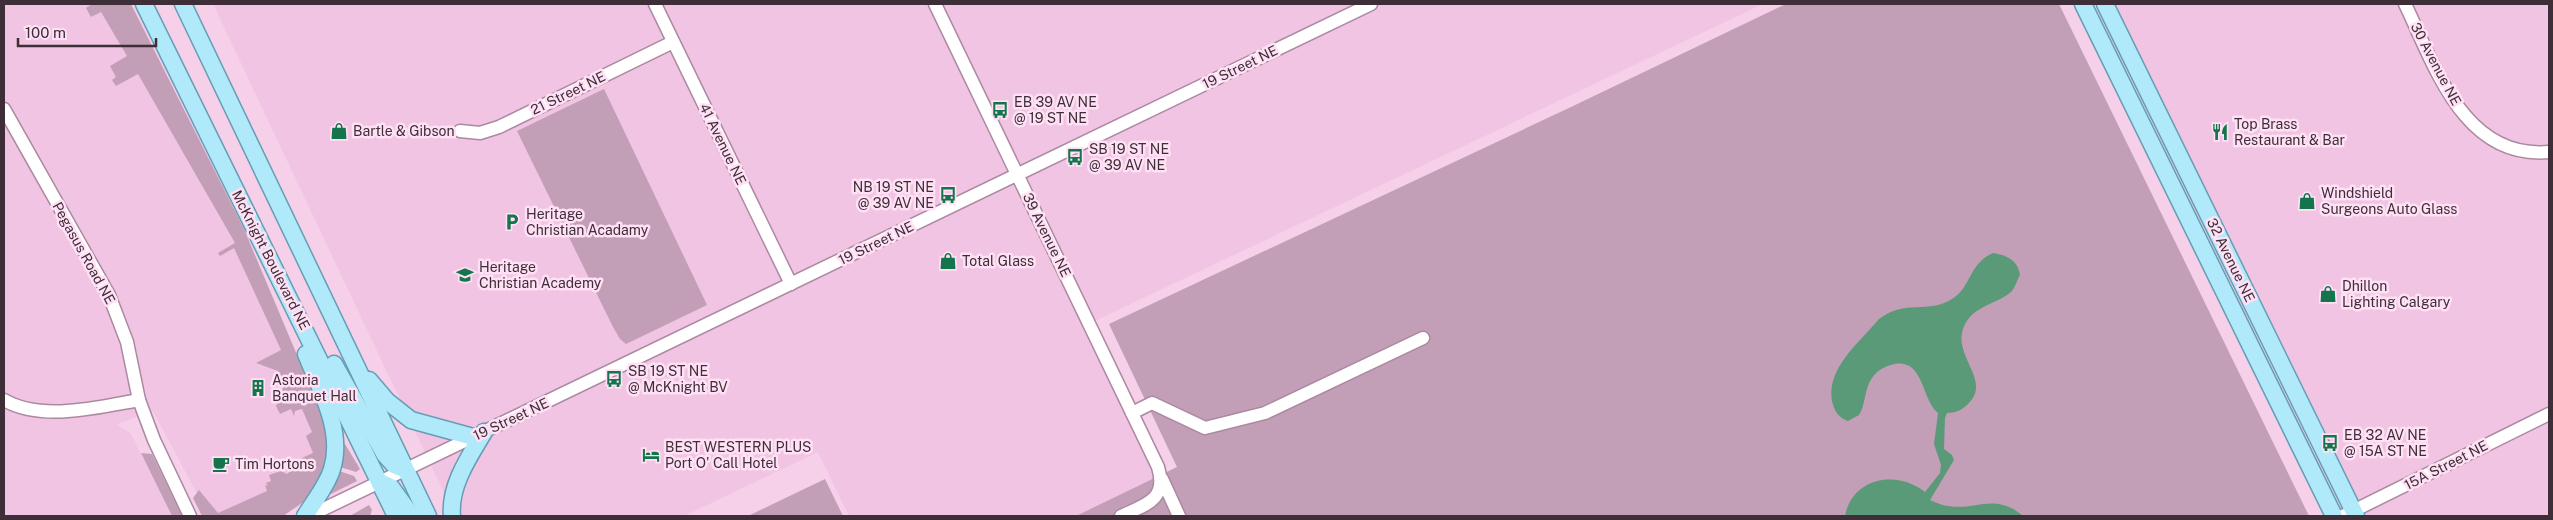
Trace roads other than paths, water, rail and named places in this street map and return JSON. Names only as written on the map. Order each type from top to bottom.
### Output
[{"type":"main road","name":"McKnight Boulevard NE","points":[[144,4],[396,516]]},
{"type":"main road","name":"McKnight Boulevard NE","points":[[183,4],[428,516]]},
{"type":"main road","name":"32 Avenue NE","points":[[2083,4],[2334,516]]},
{"type":"main road","name":"32 Avenue NE","points":[[2104,4],[2351,514]]},
{"type":"main road","points":[[280,279],[295,325],[322,393],[335,439],[333,468],[305,516]]},
{"type":"main road","points":[[301,320],[328,355],[385,455],[394,465],[406,470]]},
{"type":"main road","points":[[355,364],[387,401],[411,420],[478,435],[454,493],[452,516]]},
{"type":"main road","points":[[380,482],[392,487],[412,516]]},
{"type":"street","name":"41 Avenue NE","points":[[655,4],[791,284]]},
{"type":"street","name":"39 Avenue NE","points":[[935,4],[1132,413],[1179,516]]},
{"type":"street","name":"19 Street NE","points":[[309,516],[1371,4]]},
{"type":"street","name":"30 Avenue NE","points":[[2405,4],[2453,101],[2472,125],[2491,140],[2522,152],[2549,152]]},
{"type":"street","name":"21 Street NE","points":[[460,131],[480,133],[499,127],[673,42]]},
{"type":"street","name":"Pegasus Road NE","points":[[4,109],[109,295],[127,342],[139,400],[154,440],[190,516]]},
{"type":"street","points":[[1132,413],[1152,403],[1205,428],[1265,413],[1423,338]]},
{"type":"street","points":[[4,400],[35,409],[60,412],[87,410],[139,400]]},
{"type":"street","name":"15A Street NE","points":[[2351,514],[2549,414]]},
{"type":"street","points":[[1121,516],[1152,501],[1160,492],[1160,473]]},
{"type":"place","name":"EB 39 AV NE @ 19 ST NE","points":[[1000,110]]},
{"type":"place","name":"Bartle & Gibson","points":[[339,131]]},
{"type":"place","name":"Top Brass Restaurant & Bar","points":[[2220,132]]},
{"type":"place","name":"SB 19 ST NE @ 39 AV NE","points":[[1075,157]]},
{"type":"place","name":"NB 19 ST NE @ 39 AV NE","points":[[948,195]]},
{"type":"place","name":"Windshield Surgeons Auto Glass","points":[[2307,201]]},
{"type":"place","name":"Heritage Christian Acadamy","points":[[512,222]]},
{"type":"place","name":"Total Glass","points":[[948,261]]},
{"type":"place","name":"Heritage Christian Academy","points":[[465,275]]},
{"type":"place","name":"Dhillon Lighting Calgary","points":[[2328,294]]},
{"type":"place","name":"SB 19 ST NE @ McKnight BV","points":[[614,379]]},
{"type":"place","name":"Astoria Banquet Hall","points":[[258,388]]},
{"type":"place","name":"EB 32 AV NE @ 15A ST NE","points":[[2330,443]]},
{"type":"place","name":"BEST WESTERN PLUS Port O' Call Hotel","points":[[651,455]]},
{"type":"place","name":"Tim Hortons","points":[[221,464]]}]
